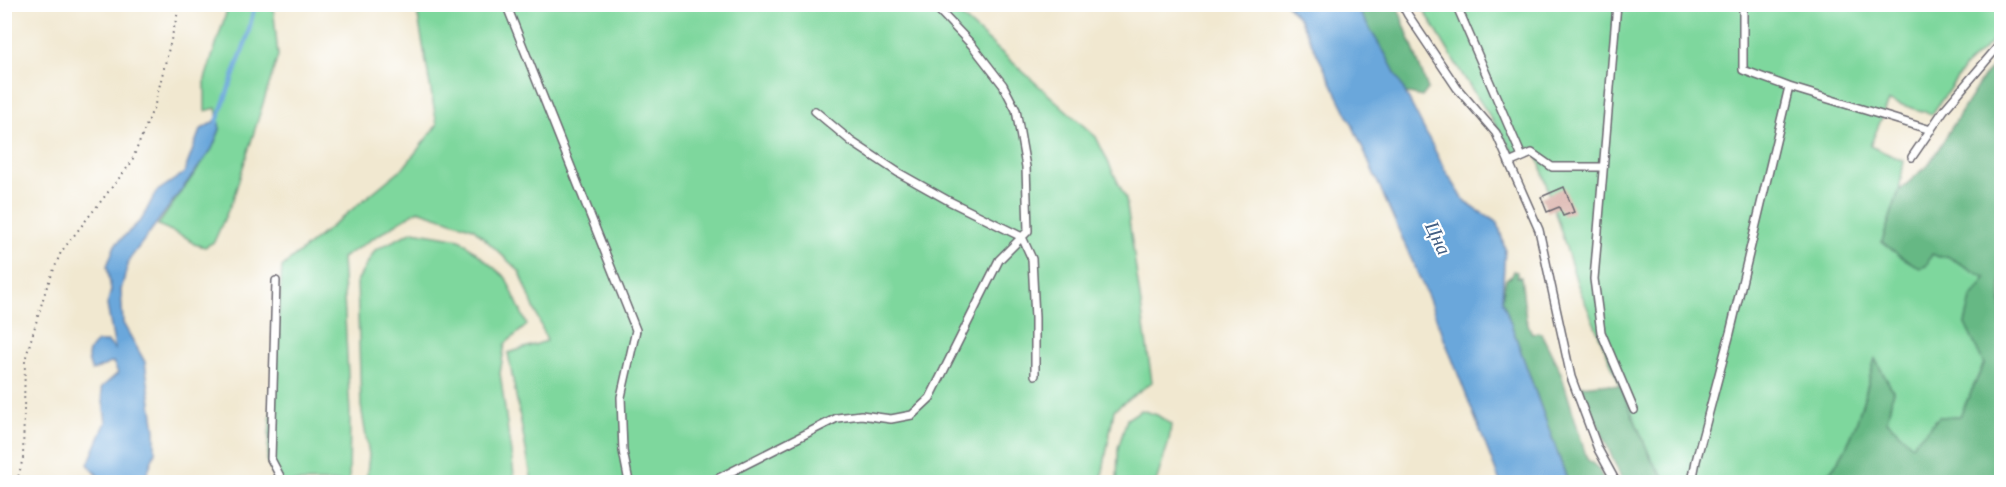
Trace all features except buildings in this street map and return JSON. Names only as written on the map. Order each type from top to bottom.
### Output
[{"type":"lane","points":[[506,4],[636,330],[621,397],[623,451],[629,483]]},
{"type":"lane","points":[[711,483],[837,418],[861,415],[891,419],[912,415],[930,398],[999,260],[1028,231],[1026,167],[1016,110],[1004,85],[972,45],[933,4]]},
{"type":"lane","points":[[1402,4],[1457,88],[1496,133],[1539,230],[1571,377],[1598,449],[1616,483]]},
{"type":"lane","points":[[1456,4],[1522,157]]},
{"type":"lane","points":[[1617,4],[1593,279],[1601,332],[1635,410]]},
{"type":"lane","points":[[1743,4],[1743,70],[1789,87],[1931,130]]},
{"type":"lane","points":[[1912,157],[1971,77],[2001,42]]},
{"type":"lane","points":[[1692,483],[1789,87]]},
{"type":"lane","points":[[816,111],[852,142],[899,173],[1022,237],[1032,259],[1035,375]]},
{"type":"lane","points":[[1509,163],[1532,153],[1552,167],[1603,167]]},
{"type":"lane","points":[[276,281],[271,459],[283,483]]},
{"type":"path","points":[[17,483],[23,458],[26,360],[46,289],[61,252],[131,163],[155,104],[180,4]]},
{"type":"green space","points":[[229,4],[273,5],[278,56],[233,199],[214,242],[205,247],[194,244],[187,238],[158,225],[212,149],[220,130],[216,108],[205,111],[205,79]]},
{"type":"green space","points":[[416,5],[955,5],[962,17],[1096,137],[1126,199],[1152,382],[1114,410],[1101,482],[532,482],[508,353],[547,341],[520,272],[473,228],[418,210],[342,258],[350,414],[349,482],[278,482],[267,462],[282,267],[405,166],[437,125]]},
{"type":"green space","points":[[1355,5],[1397,5],[1428,89],[1422,97],[1405,93],[1386,55]]},
{"type":"green space","points":[[1421,5],[2001,5],[2001,33],[1964,68],[1932,114],[1889,101],[1870,146],[1904,161],[1899,191],[1882,242],[1920,268],[1926,266],[1932,254],[1939,257],[1947,256],[1987,278],[1971,299],[1965,324],[1984,363],[1960,416],[1939,417],[1912,446],[1887,421],[1893,391],[1875,359],[1861,409],[1848,443],[1830,471],[1818,482],[1667,482],[1652,461],[1577,283],[1535,148],[1514,153],[1462,74]]},
{"type":"green space","points":[[2001,57],[2001,482],[1818,482],[1840,458],[1848,443],[1861,409],[1875,359],[1893,391],[1887,421],[1912,445],[1939,417],[1960,416],[1984,364],[1965,324],[1971,299],[1986,278],[1947,256],[1939,257],[1932,254],[1926,266],[1920,268],[1882,242],[1899,191],[1929,164],[1983,77]]},
{"type":"green space","points":[[413,231],[460,239],[506,278],[527,325],[505,344],[500,373],[515,482],[366,482],[369,455],[361,406],[357,281],[375,250]]},
{"type":"green space","points":[[1513,271],[1517,272],[1517,277],[1521,277],[1526,319],[1532,334],[1541,333],[1561,373],[1587,459],[1599,469],[1604,482],[1568,482],[1502,299],[1506,279],[1511,277]]},
{"type":"green space","points":[[1600,384],[1620,386],[1652,461],[1667,482],[1623,482],[1581,386]]},
{"type":"green space","points":[[1141,410],[1157,415],[1171,424],[1169,441],[1156,482],[1117,482],[1118,448],[1127,419]]},
{"type":"water","name":"Цна","points":[[1287,5],[1355,5],[1386,55],[1445,170],[1466,203],[1498,223],[1505,249],[1502,299],[1568,482],[1500,482],[1428,297],[1352,124],[1300,20]]},
{"type":"water","points":[[218,119],[220,129],[212,149],[129,260],[121,290],[123,323],[145,362],[155,430],[155,452],[144,482],[103,482],[88,464],[106,422],[101,388],[118,373],[113,362],[92,371],[88,358],[91,348],[97,342],[108,342],[115,349],[107,305],[111,290],[107,266],[115,245],[142,219],[156,192],[184,173],[200,130]]},
{"type":"waterway","points":[[216,124],[247,38],[255,4]]}]
